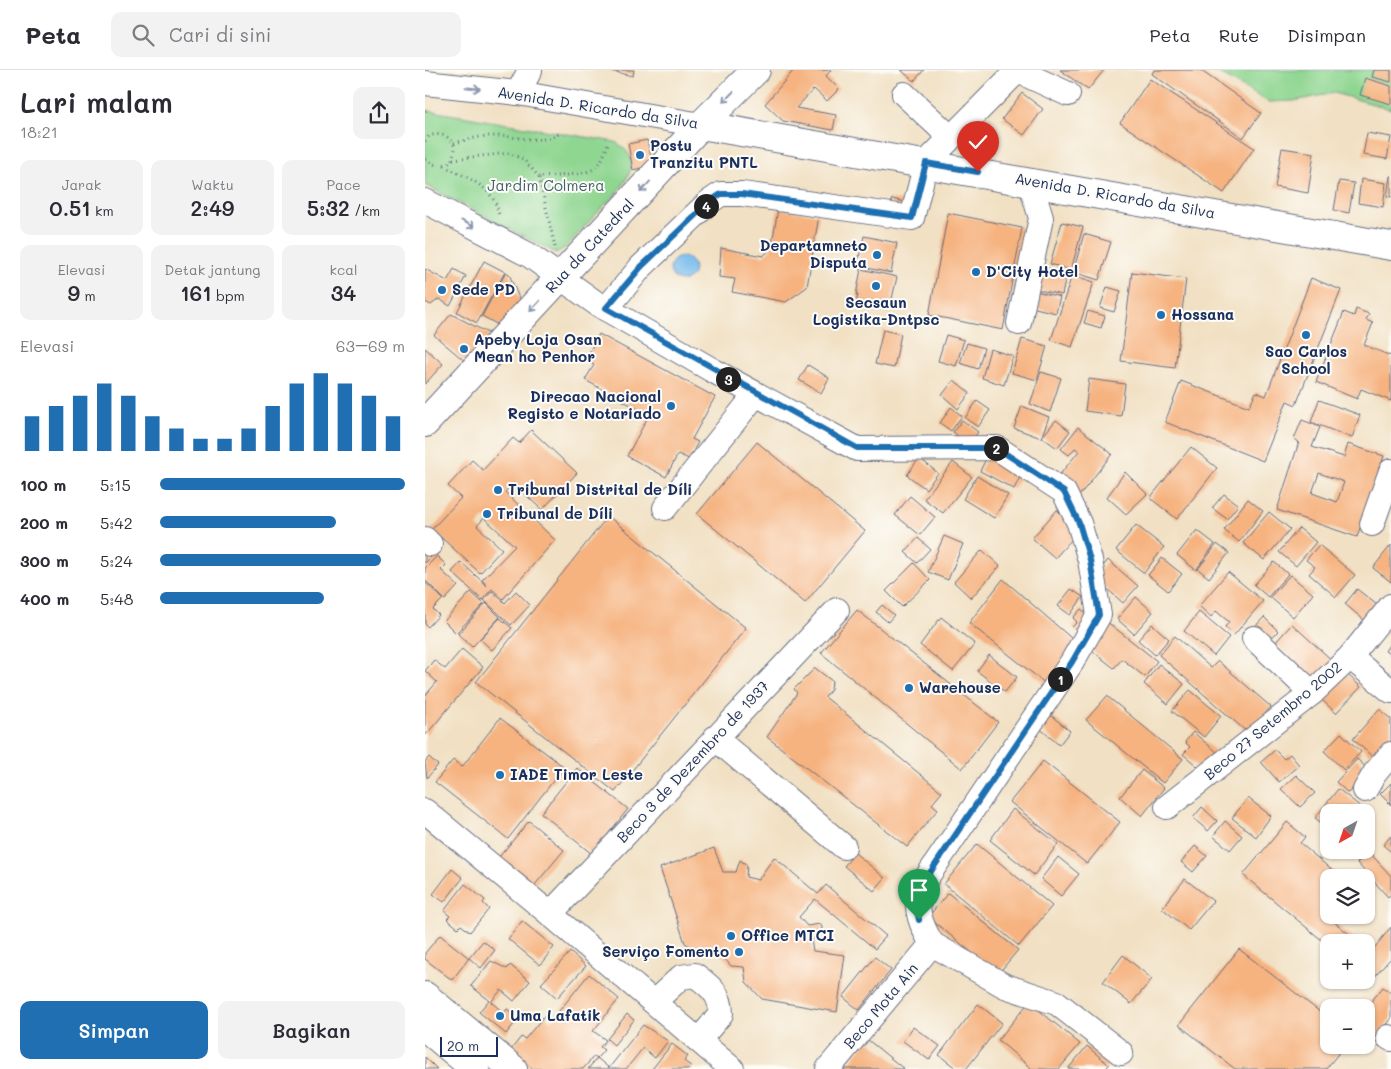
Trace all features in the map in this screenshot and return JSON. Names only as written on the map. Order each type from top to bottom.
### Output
[{"type":"main road","name":"Rua da Catedral","points":[[425,423],[559,265],[755,70]]},
{"type":"main road","name":"Avenida D. Ricardo da Silva","points":[[701,125],[1030,181],[1391,246]]},
{"type":"main road","points":[[425,996],[513,1069]]},
{"type":"main road","points":[[425,1027],[475,1069]]},
{"type":"street","points":[[518,93],[530,70]]},
{"type":"street","points":[[606,308],[641,267],[709,202],[721,194],[742,194],[912,218],[926,163],[949,137],[1016,71],[1068,94]]},
{"type":"street","name":"Avenida D. Ricardo da Silva","points":[[425,83],[518,93],[701,125]]},
{"type":"street","points":[[904,94],[949,137]]},
{"type":"street","points":[[1019,322],[1041,218],[1030,181]]},
{"type":"street","points":[[425,201],[529,255],[559,265],[606,308],[756,394],[857,448],[997,448],[1064,492],[1079,523],[1090,560],[1099,615],[1072,662],[919,889],[916,903],[919,920],[932,944],[1005,986],[1057,1003],[1121,1053]]},
{"type":"street","points":[[665,508],[756,394]]},
{"type":"street","points":[[1372,524],[1391,471]]},
{"type":"street","name":"Beco 27 Setembro 2002","points":[[1167,808],[1312,693],[1350,657],[1391,606]]},
{"type":"street","name":"Beco 3 de Dezembro de 1937","points":[[550,914],[837,610]]},
{"type":"street","points":[[1254,638],[1312,693]]},
{"type":"street","points":[[1350,657],[1391,691]]},
{"type":"street","points":[[715,738],[844,847]]},
{"type":"street","points":[[1365,790],[1375,773],[1391,754]]},
{"type":"street","points":[[425,812],[550,914],[732,1069]]},
{"type":"street","name":"Beco Mota Ain","points":[[828,1069],[932,944]]},
{"type":"street","points":[[653,1002],[681,977],[695,975],[710,986],[721,1002],[721,1014],[699,1040]]},
{"type":"path","points":[[455,144],[477,137],[492,136],[546,140],[560,133]]},
{"type":"path","points":[[425,141],[435,134],[450,139],[455,144],[453,159]]},
{"type":"path","points":[[539,176],[572,174],[595,169],[609,141]]},
{"type":"path","points":[[444,166],[453,159],[509,153],[524,160],[539,176],[559,265]]},
{"type":"path","points":[[425,158],[485,187],[494,199],[500,224]]},
{"type":"green space","points":[[1214,70],[1391,70],[1391,109],[1334,93],[1294,101],[1268,102]]},
{"type":"green space","name":"Jardim Colmera","points":[[425,110],[615,142],[625,150],[630,158],[631,167],[628,176],[615,194],[565,248],[556,253],[425,185]]},
{"type":"water","points":[[682,257],[690,261],[694,269],[690,277],[682,281],[674,277],[670,269],[674,261]]},
{"type":"building","points":[[606,70],[634,70],[633,76]]},
{"type":"building","points":[[794,70],[831,70],[826,76],[839,89],[827,101],[814,89],[796,108],[836,115],[833,130],[783,121],[765,104]]},
{"type":"building","points":[[901,70],[924,70],[914,81]]},
{"type":"building","points":[[1060,70],[1104,70],[1088,90]]},
{"type":"building","points":[[1154,70],[1200,70],[1261,113],[1243,138],[1152,74]]},
{"type":"building","points":[[1374,70],[1391,70],[1391,82],[1372,77]]},
{"type":"building","points":[[1365,78],[1391,86],[1391,104],[1360,95]]},
{"type":"building","points":[[1150,79],[1254,148],[1224,193],[1120,123]]},
{"type":"building","points":[[1022,93],[1043,109],[1024,135],[1002,119]]},
{"type":"building","points":[[1367,133],[1391,137],[1387,159],[1363,155]]},
{"type":"building","name":"Postu Tranzitu PNTL","points":[[647,140],[653,165],[633,170],[628,144]]},
{"type":"building","points":[[1282,148],[1314,153],[1308,193],[1275,187]]},
{"type":"building","points":[[1391,176],[1391,197],[1387,196]]},
{"type":"building","points":[[1361,179],[1386,183],[1383,207],[1358,203]]},
{"type":"building","points":[[1339,181],[1354,183],[1349,213],[1334,210]]},
{"type":"building","points":[[892,199],[905,202],[902,215],[888,212]]},
{"type":"building","points":[[778,209],[819,215],[807,287],[786,302],[732,292],[735,279],[719,277],[721,248],[763,256],[771,249]]},
{"type":"building","name":"D'City Hotel","points":[[948,213],[1022,228],[1003,330],[929,315]]},
{"type":"building","points":[[1062,222],[1083,227],[1071,270],[1050,264]]},
{"type":"building","points":[[1084,234],[1111,242],[1099,280],[1073,272]]},
{"type":"building","name":"Departamneto Disputa","points":[[864,236],[897,243],[891,273],[857,266]]},
{"type":"building","points":[[484,261],[505,272],[477,323],[457,312]]},
{"type":"building","points":[[1039,267],[1067,272],[1062,295],[1035,289]]},
{"type":"building","name":"Sede PD","points":[[425,269],[447,281],[454,269],[466,276],[450,306],[439,299],[431,305],[425,302]]},
{"type":"building","name":"Secsaun Logistika-Dntpsc","points":[[861,269],[897,277],[891,303],[889,302],[887,309],[856,303]]},
{"type":"building","points":[[506,272],[509,274],[521,303],[502,327],[482,316]]},
{"type":"building","points":[[1132,272],[1186,279],[1175,368],[1121,361]]},
{"type":"building","points":[[1072,275],[1094,282],[1072,347],[1051,340]]},
{"type":"building","name":"Sao Carlos School","points":[[1311,278],[1341,290],[1296,405],[1287,401],[1263,461],[1165,422],[1181,381],[1249,407],[1256,392],[1266,396]]},
{"type":"building","points":[[1107,287],[1121,291],[1114,312],[1100,308]]},
{"type":"building","points":[[1031,290],[1060,297],[1056,313],[1027,306]]},
{"type":"building","points":[[1356,309],[1369,314],[1366,320],[1373,323],[1364,345],[1391,356],[1391,401],[1361,389],[1357,399],[1316,382],[1344,312],[1354,316]]},
{"type":"building","points":[[1088,311],[1105,316],[1101,328],[1084,323]]},
{"type":"building","name":"Apeby Loja Osan Mean ho Penhor","points":[[451,314],[490,334],[467,363],[434,335]]},
{"type":"building","points":[[883,330],[901,334],[894,368],[875,364]]},
{"type":"building","name":"Direcao Nacional Registo e Notariado","points":[[599,334],[715,397],[692,439],[698,442],[689,459],[678,454],[666,477],[627,456],[649,415],[585,380],[594,365],[585,360]]},
{"type":"building","points":[[946,335],[964,340],[956,366],[938,361]]},
{"type":"building","points":[[1022,339],[1047,346],[1037,380],[1012,373]]},
{"type":"building","points":[[967,343],[984,348],[978,369],[960,363]]},
{"type":"building","points":[[425,348],[443,364],[425,384]]},
{"type":"building","points":[[990,349],[1013,356],[1004,385],[982,378]]},
{"type":"building","points":[[808,365],[829,378],[821,393],[799,380]]},
{"type":"building","points":[[1041,372],[1061,378],[1050,412],[1030,404]]},
{"type":"building","points":[[1089,379],[1125,384],[1121,416],[1085,411]]},
{"type":"building","points":[[954,380],[970,393],[958,409],[942,395]]},
{"type":"building","points":[[1319,400],[1360,415],[1352,438],[1311,422]]},
{"type":"building","points":[[977,401],[990,410],[978,427],[965,418]]},
{"type":"building","points":[[1022,406],[1049,417],[1041,438],[1014,428]]},
{"type":"building","points":[[951,407],[962,416],[951,431],[940,423]]},
{"type":"building","points":[[962,420],[978,432],[969,444],[953,432]]},
{"type":"building","points":[[1056,420],[1070,431],[1057,448],[1042,437]]},
{"type":"building","points":[[1302,420],[1320,427],[1312,447],[1344,457],[1348,444],[1384,456],[1357,537],[1277,510],[1299,442],[1294,439]],"holes":[[[1319,473],[1344,482],[1337,502],[1312,493]]]},
{"type":"building","points":[[1078,427],[1112,454],[1079,496],[1057,478],[1079,451],[1075,448],[1069,455],[1061,449]]},
{"type":"building","name":"Tribunal de Díli","points":[[531,430],[577,473],[542,510],[513,483],[505,492],[555,540],[503,599],[492,589],[482,600],[452,572],[461,562],[487,586],[482,580],[515,546],[484,518],[477,526],[502,549],[480,573],[432,529],[461,498],[448,486],[472,460],[483,470],[513,438],[519,443]]},
{"type":"building","points":[[757,442],[865,531],[805,603],[697,514]]},
{"type":"building","points":[[1191,447],[1217,468],[1177,519],[1150,498]]},
{"type":"building","points":[[988,455],[1022,473],[1014,489],[980,471]]},
{"type":"building","points":[[919,458],[938,473],[926,489],[907,475]]},
{"type":"building","points":[[953,462],[972,477],[943,513],[924,499]]},
{"type":"building","points":[[1125,472],[1147,494],[1126,514],[1107,497]]},
{"type":"building","points":[[977,476],[1008,495],[994,518],[963,499]]},
{"type":"building","points":[[1224,494],[1238,505],[1227,519],[1212,508]]},
{"type":"building","points":[[910,496],[935,517],[920,535],[895,515]]},
{"type":"building","points":[[1248,499],[1263,511],[1239,542],[1224,530]]},
{"type":"building","points":[[1057,510],[1080,530],[1055,558],[1032,538]]},
{"type":"building","points":[[1269,512],[1290,529],[1264,560],[1243,543]]},
{"type":"building","points":[[608,516],[746,628],[615,792],[476,682]]},
{"type":"building","points":[[1136,525],[1164,547],[1144,573],[1116,550]]},
{"type":"building","points":[[1299,528],[1316,542],[1296,566],[1279,552]]},
{"type":"building","points":[[1197,530],[1215,544],[1196,570],[1177,555]]},
{"type":"building","points":[[944,536],[963,544],[948,580],[928,572]]},
{"type":"building","points":[[918,538],[930,549],[917,563],[905,552]]},
{"type":"building","points":[[1217,544],[1229,553],[1209,578],[1198,569]]},
{"type":"building","points":[[1319,545],[1355,575],[1336,597],[1309,574],[1315,567],[1306,560]]},
{"type":"building","points":[[1391,545],[1391,582],[1373,568]]},
{"type":"building","points":[[982,550],[1000,566],[971,598],[954,582]]},
{"type":"building","points":[[425,553],[430,558],[425,563]]},
{"type":"building","points":[[437,556],[446,565],[441,570],[458,586],[445,600],[425,580],[425,568]]},
{"type":"building","points":[[1162,558],[1182,574],[1168,591],[1148,575]]},
{"type":"building","points":[[1108,560],[1138,586],[1123,603],[1094,577]]},
{"type":"building","points":[[1274,562],[1288,574],[1268,597],[1254,585]]},
{"type":"building","points":[[914,563],[930,580],[902,607],[886,591]]},
{"type":"building","points":[[1228,572],[1263,601],[1234,635],[1225,627],[1229,622],[1216,611],[1211,617],[1199,606]]},
{"type":"building","points":[[1290,575],[1313,594],[1293,617],[1270,597]]},
{"type":"building","points":[[1003,579],[1078,644],[1046,684],[969,623]]},
{"type":"building","points":[[425,582],[443,599],[433,609],[439,615],[428,627],[425,624]]},
{"type":"building","points":[[1071,589],[1083,597],[1070,615],[1058,606]]},
{"type":"building","points":[[1357,589],[1377,605],[1364,620],[1345,604]]},
{"type":"building","points":[[492,591],[505,603],[516,591],[530,605],[511,625],[484,600]]},
{"type":"building","points":[[471,592],[484,604],[456,633],[444,621]]},
{"type":"building","points":[[1136,597],[1153,612],[1134,634],[1117,619]]},
{"type":"building","points":[[486,603],[500,617],[472,647],[458,634]]},
{"type":"building","points":[[882,605],[894,615],[888,622],[876,612]]},
{"type":"building","points":[[1081,609],[1093,619],[1080,634],[1072,627],[1077,622],[1073,618]]},
{"type":"building","name":"Warehouse","points":[[857,610],[998,722],[962,769],[821,653]]},
{"type":"building","points":[[1199,612],[1229,637],[1214,656],[1184,631]]},
{"type":"building","points":[[941,617],[975,644],[953,671],[920,645]]},
{"type":"building","points":[[1264,617],[1278,631],[1268,642],[1253,629]]},
{"type":"building","points":[[500,618],[512,628],[492,650],[480,639]]},
{"type":"building","points":[[1106,621],[1157,661],[1145,677],[1122,659],[1114,668],[1086,646]]},
{"type":"building","points":[[1152,624],[1169,639],[1155,655],[1138,640]]},
{"type":"building","points":[[1292,624],[1335,663],[1318,682],[1275,643]]},
{"type":"building","points":[[1175,636],[1211,668],[1218,661],[1271,707],[1248,733],[1159,655]]},
{"type":"building","points":[[1391,642],[1391,655],[1385,651]]},
{"type":"building","points":[[462,649],[483,667],[425,736],[425,696],[437,682],[425,671],[434,660],[445,669]]},
{"type":"building","points":[[989,655],[1017,677],[1005,692],[977,671]]},
{"type":"building","points":[[1159,664],[1184,684],[1168,704],[1144,684]]},
{"type":"building","points":[[815,668],[832,681],[831,690],[825,697],[942,792],[932,804],[938,809],[907,847],[767,737],[797,693],[794,689]]},
{"type":"building","points":[[1346,673],[1361,687],[1336,713],[1321,699]]},
{"type":"building","points":[[1190,690],[1221,716],[1204,737],[1172,711]]},
{"type":"building","points":[[1107,696],[1183,759],[1163,783],[1086,720]]},
{"type":"building","points":[[1379,709],[1391,719],[1391,741],[1375,759],[1353,739]]},
{"type":"building","points":[[1048,713],[1070,731],[1059,745],[1037,726]]},
{"type":"building","name":"IADE Timor Leste","points":[[500,718],[564,767],[508,839],[435,782],[453,760],[462,767]]},
{"type":"building","points":[[1193,732],[1218,753],[1203,771],[1183,754],[1190,747],[1185,742]]},
{"type":"building","points":[[1341,733],[1361,752],[1344,770],[1324,751]]},
{"type":"building","points":[[1275,750],[1284,759],[1290,754],[1299,765],[1279,782],[1261,762]]},
{"type":"building","points":[[429,757],[438,765],[427,778],[425,762]]},
{"type":"building","points":[[1357,759],[1369,770],[1348,793],[1336,782]]},
{"type":"building","points":[[1043,761],[1120,822],[1087,864],[1010,802]]},
{"type":"building","points":[[577,768],[628,809],[592,854],[541,813]]},
{"type":"building","points":[[1142,770],[1164,788],[1142,816],[1120,797]]},
{"type":"building","points":[[1296,775],[1315,793],[1300,807],[1281,789]]},
{"type":"building","points":[[1391,783],[1391,805],[1380,794]]},
{"type":"building","points":[[1338,789],[1357,804],[1326,804]]},
{"type":"building","points":[[1248,798],[1271,816],[1256,837],[1232,818]]},
{"type":"building","points":[[1202,807],[1217,821],[1208,831],[1193,818]]},
{"type":"building","points":[[1013,809],[1058,844],[1034,875],[990,840]]},
{"type":"building","points":[[1320,812],[1320,822],[1315,818]]},
{"type":"building","points":[[529,821],[564,850],[534,886],[499,857]]},
{"type":"building","points":[[1225,821],[1242,836],[1230,850],[1213,836]]},
{"type":"building","points":[[1287,822],[1305,837],[1300,843],[1330,869],[1320,869],[1320,924],[1337,924],[1349,934],[1320,934],[1320,939],[1243,875]]},
{"type":"building","points":[[1391,836],[1391,852],[1383,845]]},
{"type":"building","points":[[977,844],[1052,906],[1019,946],[944,884]]},
{"type":"building","points":[[1195,846],[1207,856],[1193,872],[1181,862]]},
{"type":"building","points":[[714,848],[723,872],[736,872],[740,860],[747,865],[746,877],[758,880],[774,857],[818,894],[826,885],[886,936],[875,949],[815,899],[799,917],[807,926],[820,924],[822,927],[821,934],[811,940],[813,951],[845,955],[837,1012],[762,999],[746,982],[744,967],[731,966],[718,951],[707,954],[685,943],[660,868]]},
{"type":"building","points":[[855,853],[885,878],[874,891],[844,866]]},
{"type":"building","points":[[1058,857],[1079,874],[1061,896],[1041,879]]},
{"type":"building","points":[[1361,859],[1375,859],[1391,876],[1391,894],[1388,897],[1375,883],[1375,869],[1362,869],[1357,863]]},
{"type":"building","points":[[452,869],[463,878],[444,902],[433,894]]},
{"type":"building","points":[[1185,879],[1213,901],[1189,930],[1162,908]]},
{"type":"building","points":[[465,884],[485,900],[483,903],[489,909],[470,932],[461,925],[458,928],[447,919],[450,916],[444,911]]},
{"type":"building","points":[[948,893],[1018,950],[998,974],[928,917]]},
{"type":"building","points":[[522,921],[554,947],[540,965],[508,939]]},
{"type":"building","points":[[1391,927],[1391,958],[1375,976],[1375,947]]},
{"type":"building","points":[[440,935],[469,958],[452,980],[425,959],[425,953]]},
{"type":"building","points":[[483,941],[495,950],[481,968],[469,958]]},
{"type":"building","points":[[1239,949],[1320,1012],[1320,1054],[1338,1054],[1326,1069],[1235,1069],[1179,1025]]},
{"type":"building","points":[[570,952],[586,966],[557,998],[541,984]]},
{"type":"building","points":[[1123,955],[1152,979],[1131,1004],[1103,982]]},
{"type":"building","points":[[875,957],[891,970],[859,1010],[843,997]]},
{"type":"building","points":[[491,961],[507,969],[510,965],[530,981],[514,1001],[501,990],[491,1002],[504,1013],[507,1009],[519,1018],[506,1034],[479,1012],[489,1000],[471,986]]},
{"type":"building","points":[[589,974],[619,999],[593,1031],[606,1040],[600,1047],[604,1050],[597,1058],[594,1056],[583,1069],[533,1069],[510,1051],[521,1037],[525,1039],[544,1016],[551,1021]]},
{"type":"building","points":[[1383,987],[1391,993],[1391,1018],[1375,1039],[1375,999],[1373,999]]},
{"type":"building","points":[[1029,1002],[1080,1044],[1059,1069],[1032,1069],[998,1040]]},
{"type":"building","points":[[978,1004],[1002,1023],[966,1069],[957,1069],[939,1055]]},
{"type":"building","points":[[627,1014],[634,1020],[614,1045],[607,1039]]},
{"type":"building","points":[[643,1025],[668,1041],[655,1058],[643,1048],[626,1069],[588,1069],[597,1058],[609,1068]]},
{"type":"building","points":[[913,1027],[940,1046],[929,1060],[903,1041]]},
{"type":"building","points":[[868,1040],[904,1069],[844,1069]]},
{"type":"building","points":[[672,1044],[688,1056],[684,1061],[692,1067],[690,1069],[652,1069]]},
{"type":"building","points":[[1087,1046],[1109,1065],[1105,1069],[1068,1069]]},
{"type":"building","points":[[425,1057],[437,1069],[425,1069]]},
{"type":"place","name":"Postu Tranzitu PNTL","points":[[640,155]]},
{"type":"place","name":"Departamneto Disputa","points":[[877,255]]},
{"type":"place","name":"D'City Hotel","points":[[976,272]]},
{"type":"place","name":"Secsaun Logistika-Dntpsc","points":[[876,286]]},
{"type":"place","name":"Sede PD","points":[[442,290]]},
{"type":"place","name":"Hossana","points":[[1161,315]]},
{"type":"place","name":"Sao Carlos School","points":[[1306,335]]},
{"type":"place","name":"Apeby Loja Osan Mean ho Penhor","points":[[464,349]]},
{"type":"place","name":"Direcao Nacional Registo e Notariado","points":[[671,406]]},
{"type":"place","name":"Tribunal Distrital de Díli","points":[[498,490]]},
{"type":"place","name":"Tribunal de Díli","points":[[487,514]]},
{"type":"place","name":"Warehouse","points":[[909,688]]},
{"type":"place","name":"IADE Timor Leste","points":[[500,775]]},
{"type":"place","name":"Office MTCI","points":[[731,936]]},
{"type":"place","name":"Serviço Fomento","points":[[739,952]]},
{"type":"place","name":"Uma Lafatik","points":[[500,1016]]},
{"type":"route","points":[[919,920],[916,903],[919,889],[1072,662],[1099,615],[1090,560],[1079,523],[1064,492],[1044,477],[997,448],[857,448],[712,370],[606,308],[641,267],[709,202],[721,194],[742,194],[906,219],[912,218],[916,209],[926,163],[978,172]]}]
